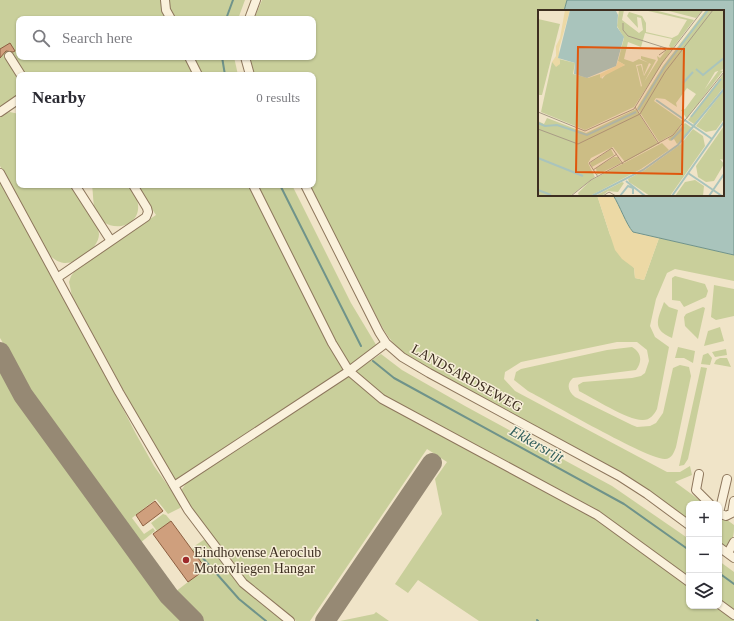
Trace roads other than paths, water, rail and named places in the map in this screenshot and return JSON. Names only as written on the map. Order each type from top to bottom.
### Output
[{"type":"street","points":[[165,0],[166,10],[169,16]]},
{"type":"street","points":[[250,16],[256,0]]},
{"type":"street","points":[[9,56],[19,72]]},
{"type":"street","points":[[190,60],[196,72]]},
{"type":"street","points":[[246,60],[249,72]]},
{"type":"street","points":[[0,112],[16,101]]},
{"type":"street","points":[[0,173],[119,392],[188,510],[243,582],[290,621]]},
{"type":"street","points":[[76,188],[111,241]]},
{"type":"street","points":[[57,278],[146,217],[148,212],[135,188]]},
{"type":"street","points":[[254,188],[332,343],[349,371],[382,399],[597,515],[686,580]]},
{"type":"street","name":"LANDSARDSEWEG","points":[[307,188],[386,343],[402,357],[429,373],[619,476],[647,494],[686,523]]},
{"type":"street","points":[[174,486],[349,371],[386,343]]},
{"type":"street","points":[[699,474],[696,490],[707,501]]},
{"type":"street","points":[[722,501],[727,479]]},
{"type":"street","points":[[722,514],[726,516],[732,513],[734,501]]},
{"type":"street","points":[[722,549],[731,556],[734,542]]},
{"type":"street","points":[[722,606],[734,616]]},
{"type":"water","points":[[567,0],[734,0],[734,255],[633,232],[614,196],[724,196],[724,10],[564,10]]},
{"type":"waterway","name":"Ekkersrijt","points":[[227,16],[233,0]]},
{"type":"waterway","name":"Ekkersrijt","points":[[222,60],[224,72]]},
{"type":"waterway","name":"Ekkersrijt","points":[[282,188],[361,346]]},
{"type":"waterway","name":"Ekkersrijt","points":[[373,361],[394,378],[624,504],[686,548]]},
{"type":"waterway","name":"Ekkersrijt","points":[[201,556],[239,599],[266,621]]},
{"type":"waterway","name":"Ekkersrijt","points":[[722,575],[734,584]]},
{"type":"place","name":"Eindhovense Aeroclub Motorvliegen Hangar","points":[[186,560]]}]
